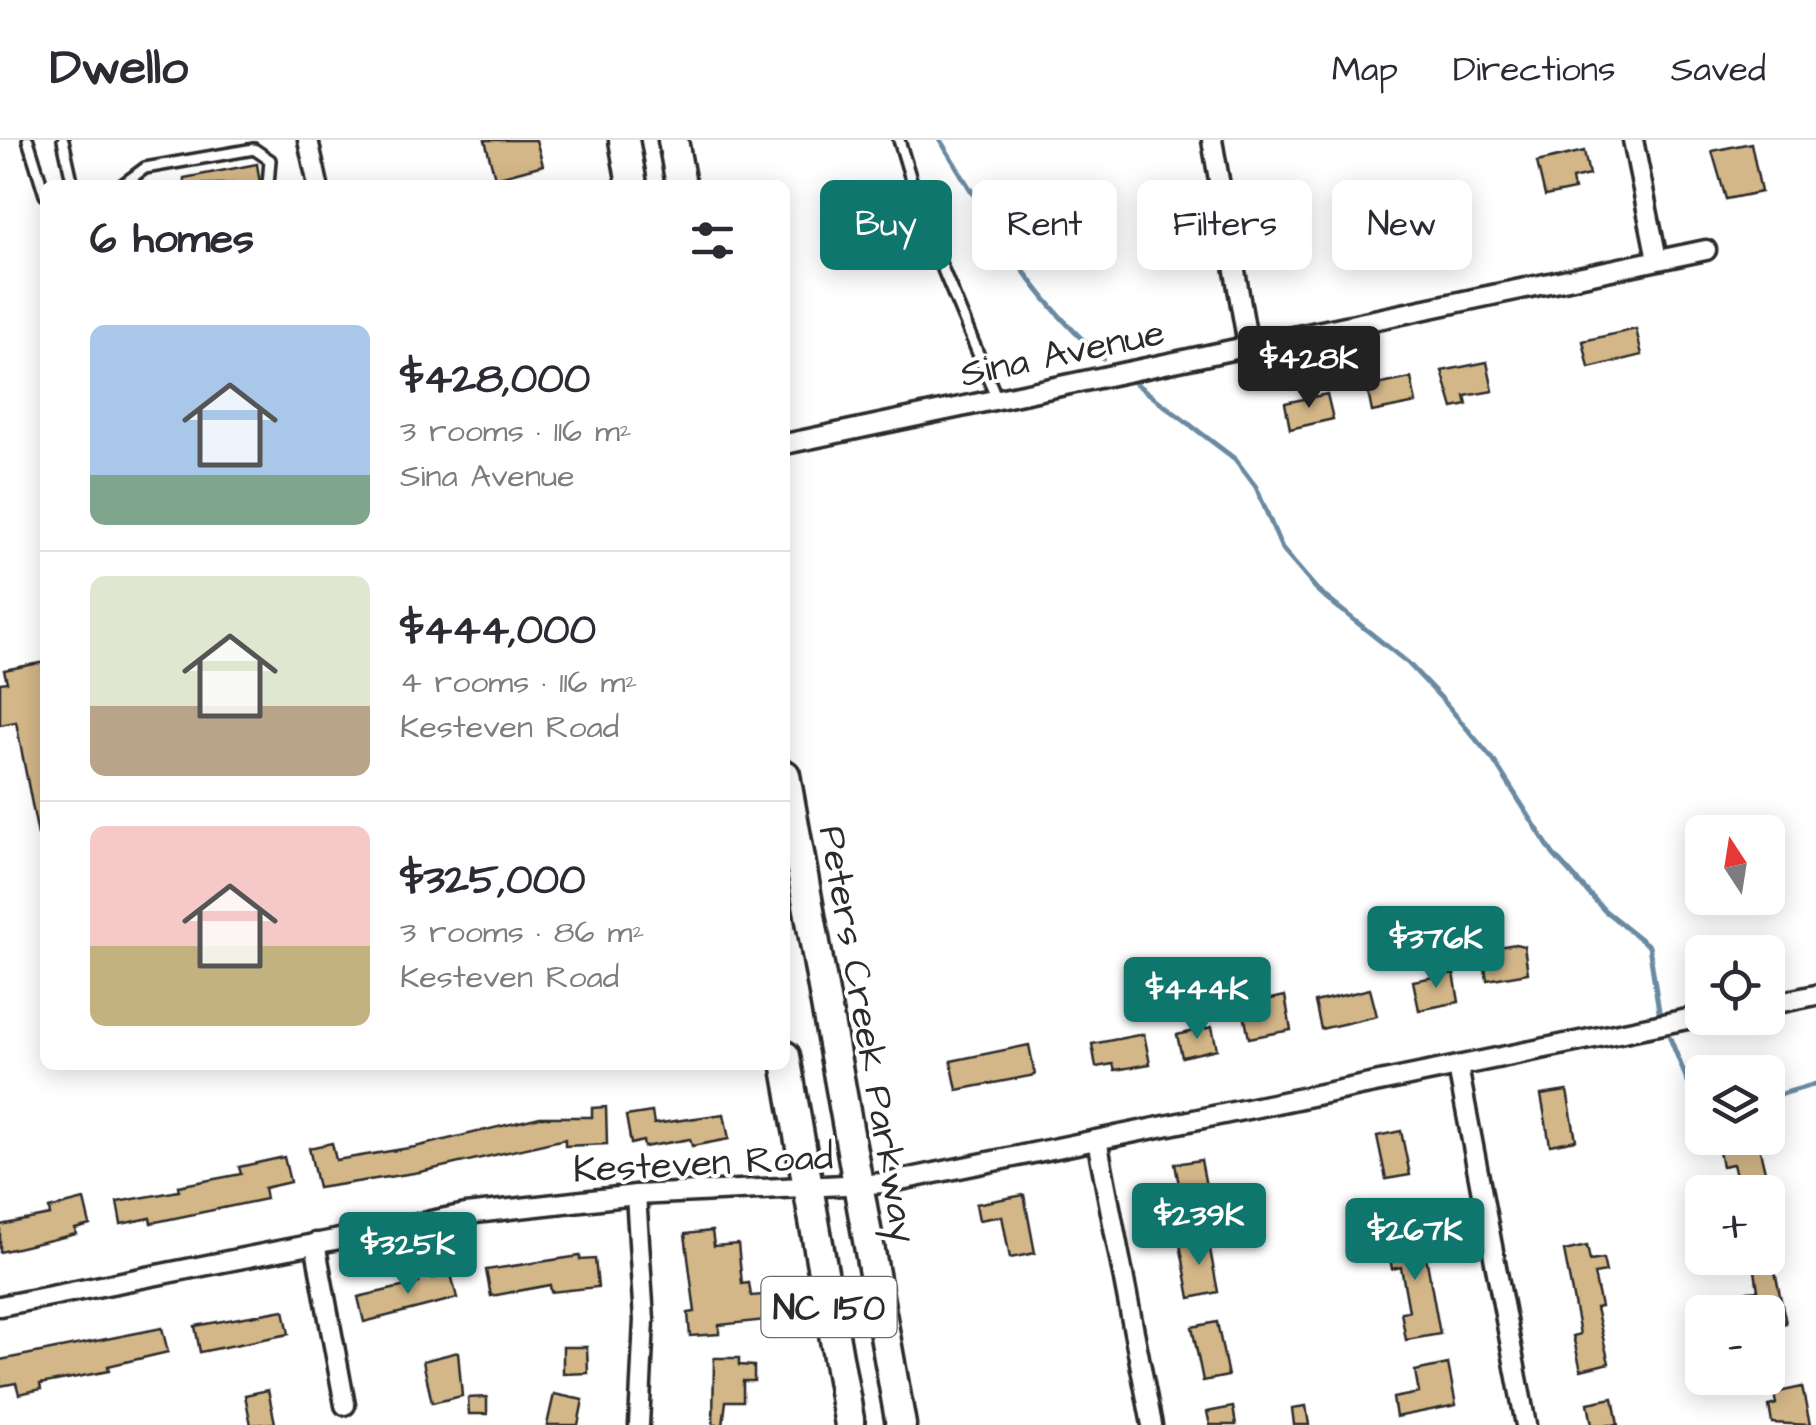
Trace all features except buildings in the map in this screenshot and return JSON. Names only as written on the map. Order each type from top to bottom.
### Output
[{"type":"main road","points":[[624,140],[631,180]]},
{"type":"main road","points":[[673,140],[680,180]]},
{"type":"main road","name":"Peters Creek Parkway","points":[[790,803],[900,1425]]},
{"type":"main road","name":"NC 150","points":[[787,1070],[850,1425]]},
{"type":"street","points":[[308,140],[317,180]]},
{"type":"street","points":[[1212,140],[1248,345]]},
{"type":"street","points":[[1633,140],[1657,259]]},
{"type":"street","name":"Sina Avenue","points":[[790,443],[1706,250]]},
{"type":"street","points":[[1785,1001],[1816,995]]},
{"type":"street","name":"Kesteven Road","points":[[0,1306],[466,1214],[636,1195],[858,1186],[1685,1020]]},
{"type":"street","points":[[1458,1067],[1526,1425]]},
{"type":"street","points":[[1098,1140],[1152,1425]]},
{"type":"street","points":[[636,1195],[644,1320],[639,1425]]},
{"type":"street","points":[[315,1243],[345,1405]]},
{"type":"lane","points":[[28,140],[40,180]]},
{"type":"lane","points":[[63,140],[71,180]]},
{"type":"lane","points":[[899,140],[926,229],[997,399]]},
{"type":"lane","points":[[129,180],[146,168],[254,149],[270,160],[268,180]]},
{"type":"waterway","points":[[940,140],[1033,283],[1077,335],[1103,358]]},
{"type":"waterway","points":[[1135,383],[1235,459],[1256,487],[1282,549],[1319,592],[1408,663],[1443,700],[1494,761],[1553,854],[1604,910],[1649,946],[1659,1011]]},
{"type":"waterway","points":[[1670,1038],[1685,1075]]},
{"type":"waterway","points":[[1785,1093],[1816,1084]]}]
